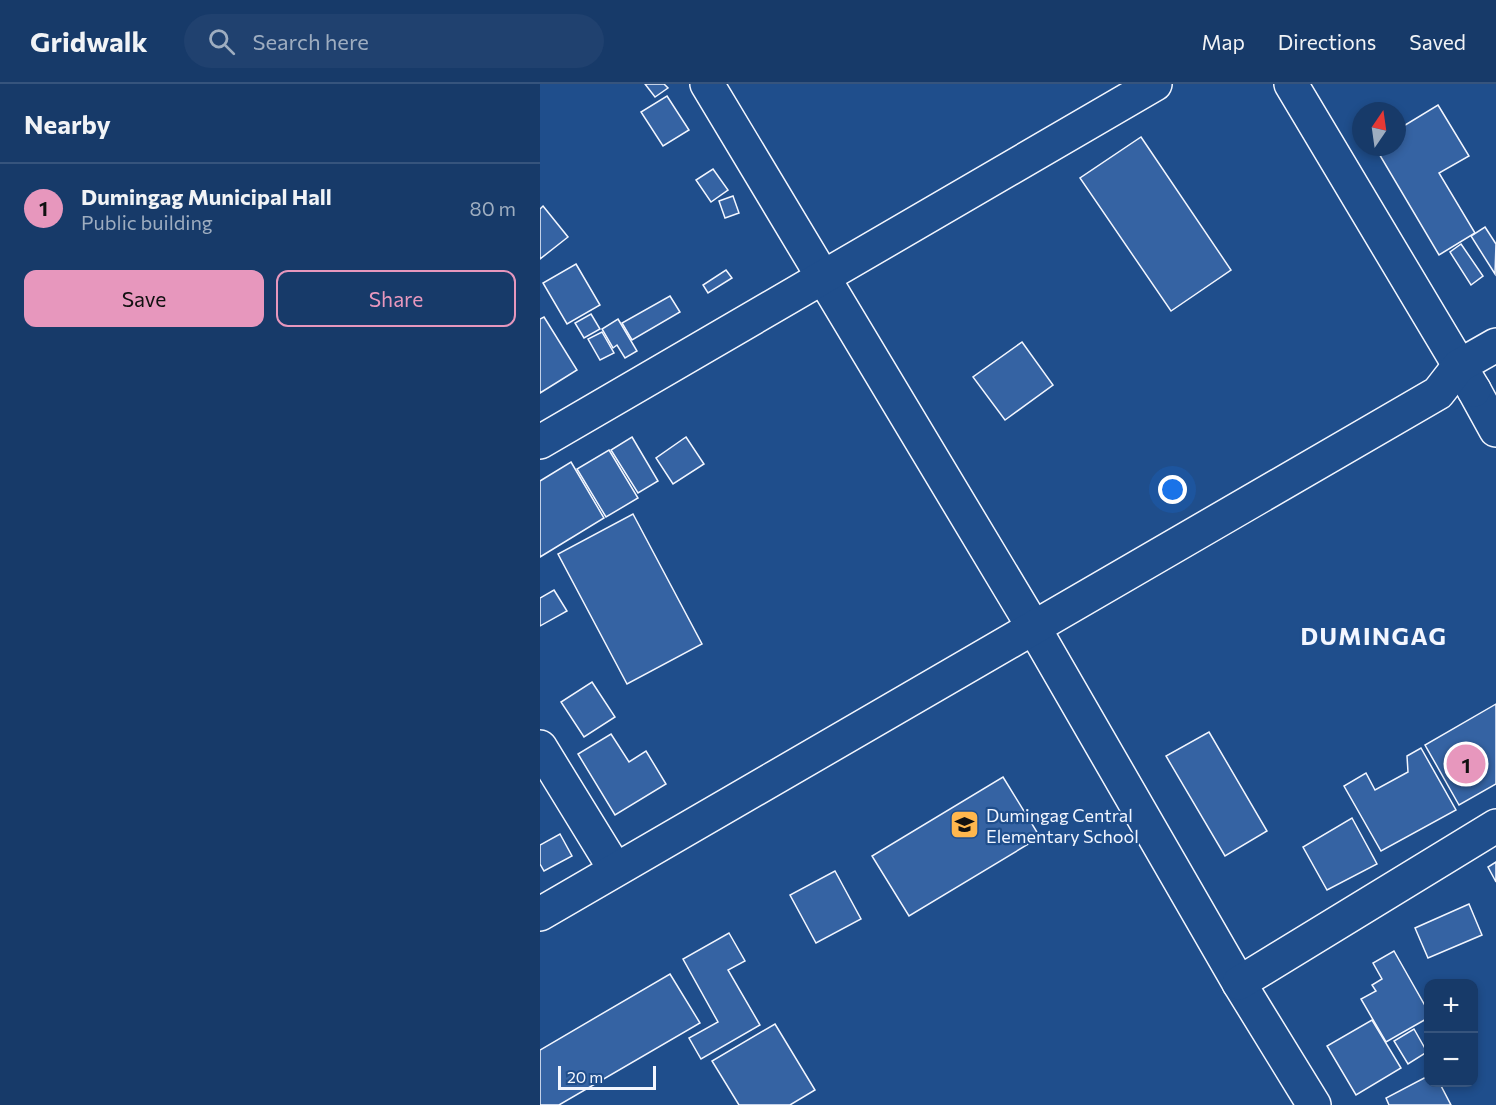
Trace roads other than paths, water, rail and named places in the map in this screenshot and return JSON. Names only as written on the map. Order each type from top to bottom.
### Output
[{"type":"street","points":[[707,84],[822,279],[1034,628],[1239,983],[1314,1105]]},
{"type":"street","points":[[540,442],[1155,84]]},
{"type":"street","points":[[1291,84],[1476,378],[1496,430]]},
{"type":"street","points":[[540,914],[1438,393],[1476,378],[1496,345]]},
{"type":"street","points":[[540,747],[615,869]]},
{"type":"street","points":[[1239,983],[1496,826]]},
{"type":"place","name":"Dumingag Municipal Hall","points":[[1466,764]]},
{"type":"place","name":"Dumingag Central Elementary School","points":[[965,825]]},
{"type":"district","name":"DUMINGAG","points":[[1374,635]]}]
